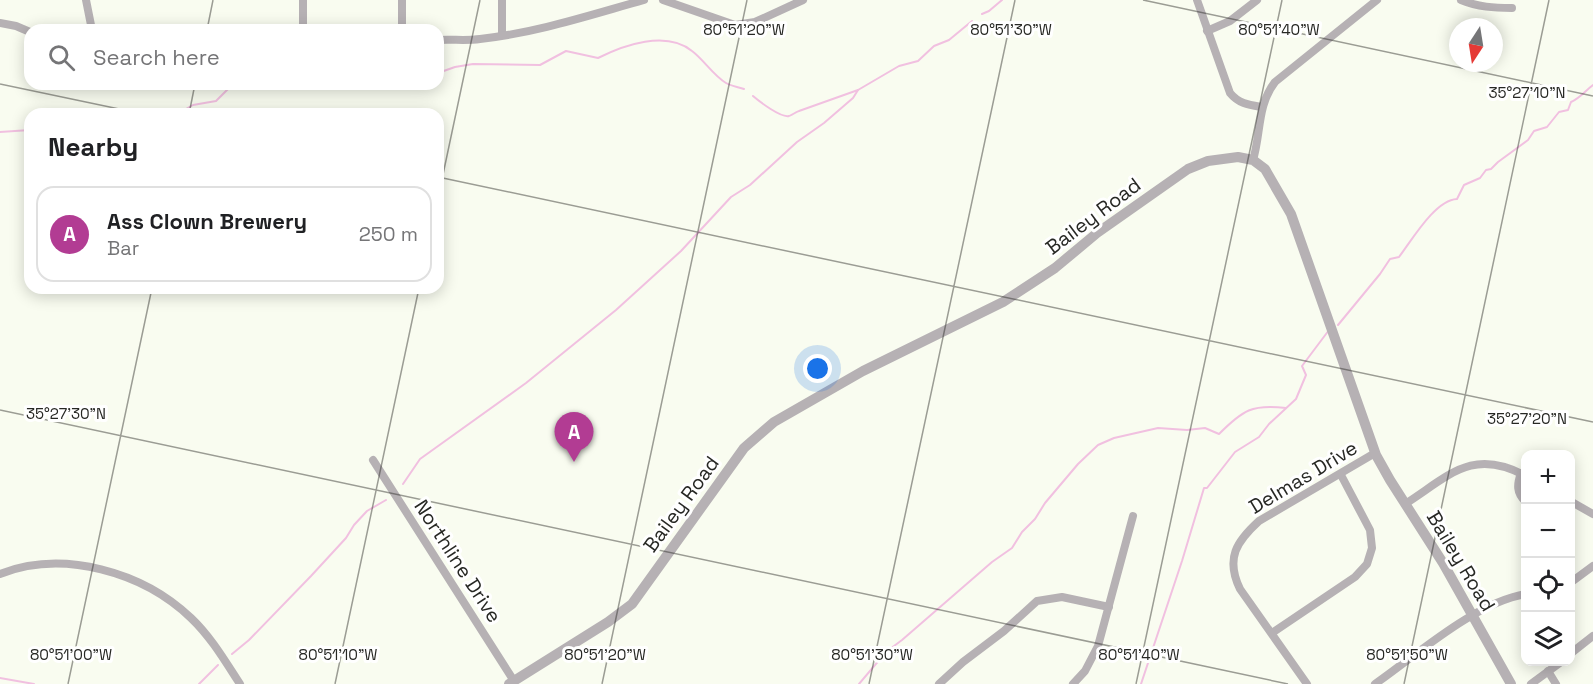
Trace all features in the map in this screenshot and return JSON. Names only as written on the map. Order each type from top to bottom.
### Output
[{"type":"street","points":[[86,0],[91,24]]},
{"type":"street","points":[[303,0],[303,24]]},
{"type":"street","points":[[402,0],[402,24]]},
{"type":"street","points":[[502,0],[502,35]]},
{"type":"street","points":[[605,0],[606,12]]},
{"type":"street","points":[[444,40],[480,39],[552,26],[644,0]]},
{"type":"street","points":[[663,0],[693,4],[735,25],[756,22],[804,0]]},
{"type":"street","points":[[1197,0],[1230,93],[1240,102],[1262,107]]},
{"type":"street","points":[[1207,31],[1230,21],[1257,0]]},
{"type":"street","points":[[1253,160],[1262,107],[1269,89],[1377,0]]},
{"type":"street","points":[[1461,0],[1473,5],[1512,8]]},
{"type":"street","points":[[0,23],[24,29]]},
{"type":"street","name":"Bailey Road","points":[[512,682],[608,622],[632,604],[744,448],[764,429],[888,357],[996,306],[1055,268],[1097,233],[1188,170],[1220,159],[1238,157],[1253,160],[1270,176],[1298,231],[1375,453],[1443,563],[1511,684]]},
{"type":"street","name":"Delmas Drive","points":[[1307,684],[1235,579],[1233,562],[1236,546],[1259,521],[1375,453]]},
{"type":"street","name":"Northline Drive","points":[[373,460],[512,682]]},
{"type":"street","points":[[1405,504],[1468,465],[1485,463],[1506,467],[1521,473]]},
{"type":"street","points":[[1272,633],[1355,577],[1367,564],[1372,548],[1370,530],[1341,475]]},
{"type":"street","points":[[1521,480],[1518,490],[1521,497]]},
{"type":"street","points":[[1575,504],[1593,514]]},
{"type":"street","points":[[1073,684],[1093,658],[1133,516]]},
{"type":"street","points":[[0,574],[27,567],[67,564],[100,570],[137,582],[171,601],[191,618],[212,641],[240,684]]},
{"type":"street","points":[[1575,579],[1593,566]]},
{"type":"street","points":[[1375,684],[1451,628],[1508,597],[1521,595]]},
{"type":"street","points":[[939,684],[1038,601],[1062,597],[1109,607]]},
{"type":"street","points":[[1575,650],[1593,636]]},
{"type":"street","points":[[1531,684],[1555,666]]},
{"type":"street","points":[[1548,671],[1556,684]]},
{"type":"waterway","points":[[982,14],[1002,0]]},
{"type":"waterway","points":[[753,96],[776,112],[790,116],[798,111],[858,90],[899,66],[918,61],[934,46],[949,40],[972,21]]},
{"type":"waterway","points":[[444,71],[473,64],[540,65],[566,51],[598,58],[632,45],[670,41],[692,51],[721,80],[744,89]]},
{"type":"waterway","points":[[1338,325],[1390,259],[1399,257],[1432,213],[1440,206],[1457,199],[1464,185],[1480,178],[1486,170],[1491,169],[1528,140],[1534,131],[1547,127],[1559,112],[1568,110],[1571,102],[1593,85]]},
{"type":"waterway","points":[[188,108],[216,101],[227,90]]},
{"type":"waterway","points":[[403,484],[420,459],[526,383],[616,310],[681,251],[731,197],[750,185],[797,142],[824,123],[853,98],[858,90]]},
{"type":"waterway","points":[[0,132],[24,130]]},
{"type":"waterway","points":[[1141,684],[1204,488],[1207,488],[1235,452],[1259,437],[1269,424],[1296,399],[1306,375],[1302,366],[1329,330]]},
{"type":"waterway","points":[[859,684],[886,652],[992,562],[1012,548],[1045,503],[1078,464],[1098,445],[1114,438],[1158,428],[1187,430],[1205,428],[1219,434],[1249,410],[1265,407],[1286,408]]},
{"type":"waterway","points":[[232,654],[249,640],[311,576],[367,511],[386,500]]},
{"type":"waterway","points":[[199,684],[218,665]]},
{"type":"waterway","points":[[0,678],[34,684]]},
{"type":"place","name":"Ass Clown Brewery","points":[[574,462]]}]
